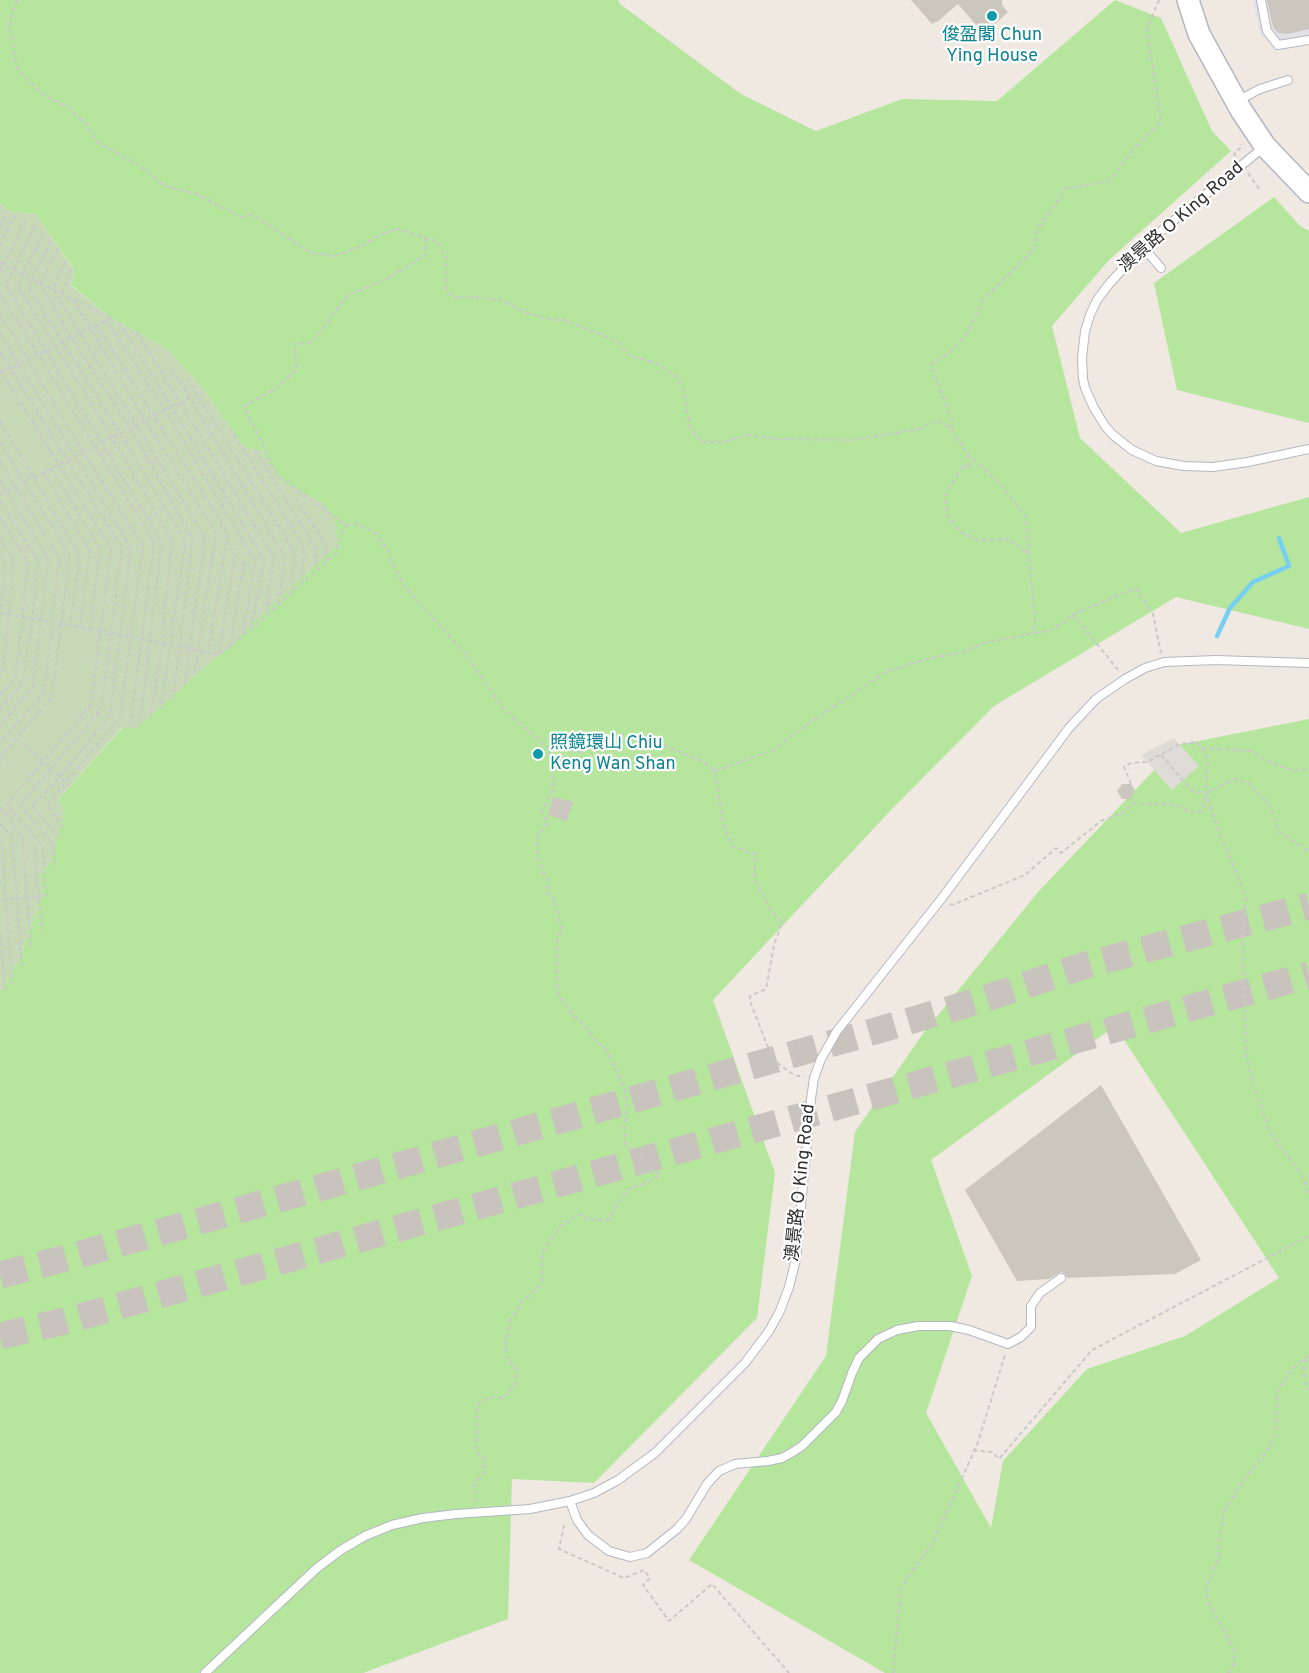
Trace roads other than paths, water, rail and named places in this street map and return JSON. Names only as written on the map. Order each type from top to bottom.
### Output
[{"type":"main road","points":[[1188,0],[1199,34],[1236,102],[1265,146],[1309,192]]},
{"type":"lane","points":[[1261,0],[1267,31],[1278,45],[1309,40]]},
{"type":"lane","points":[[1236,102],[1260,89],[1288,80]]},
{"type":"lane","name":"澳景路 O King Road","points":[[1265,146],[1143,247],[1097,300],[1085,331],[1082,358],[1085,388],[1105,426],[1122,443],[1156,461],[1184,466],[1227,466],[1306,449]]},
{"type":"lane","points":[[1143,247],[1161,268]]},
{"type":"lane","name":"澳景路 O King Road","points":[[205,1673],[317,1568],[353,1543],[379,1530],[407,1521],[537,1508],[570,1501],[618,1480],[655,1453],[732,1378],[755,1351],[769,1331],[784,1301],[796,1259],[814,1078],[821,1059],[837,1031],[942,898],[1068,728],[1096,699],[1125,679],[1145,668],[1164,662],[1216,660],[1309,663]]},
{"type":"lane","points":[[570,1501],[577,1520],[597,1544],[623,1556],[642,1555],[657,1547],[677,1529],[686,1519],[707,1484],[719,1471],[735,1464],[782,1458],[802,1446],[836,1412],[859,1358],[882,1336],[909,1327],[951,1326],[1008,1344],[1021,1337],[1031,1327],[1031,1306],[1040,1293],[1062,1278]]},
{"type":"waterway","points":[[1217,636],[1230,608],[1253,582],[1289,566],[1279,538]]},
{"type":"tunnel","points":[[0,1275],[865,1034],[978,1001],[1086,965],[1309,906]]},
{"type":"tunnel","points":[[0,1336],[65,1321],[1309,975]]},
{"type":"place","name":"俊盈閣 Chun Ying House","points":[[992,16]]},
{"type":"place","name":"照鏡環山 Chiu Keng Wan Shan","points":[[538,754]]}]
